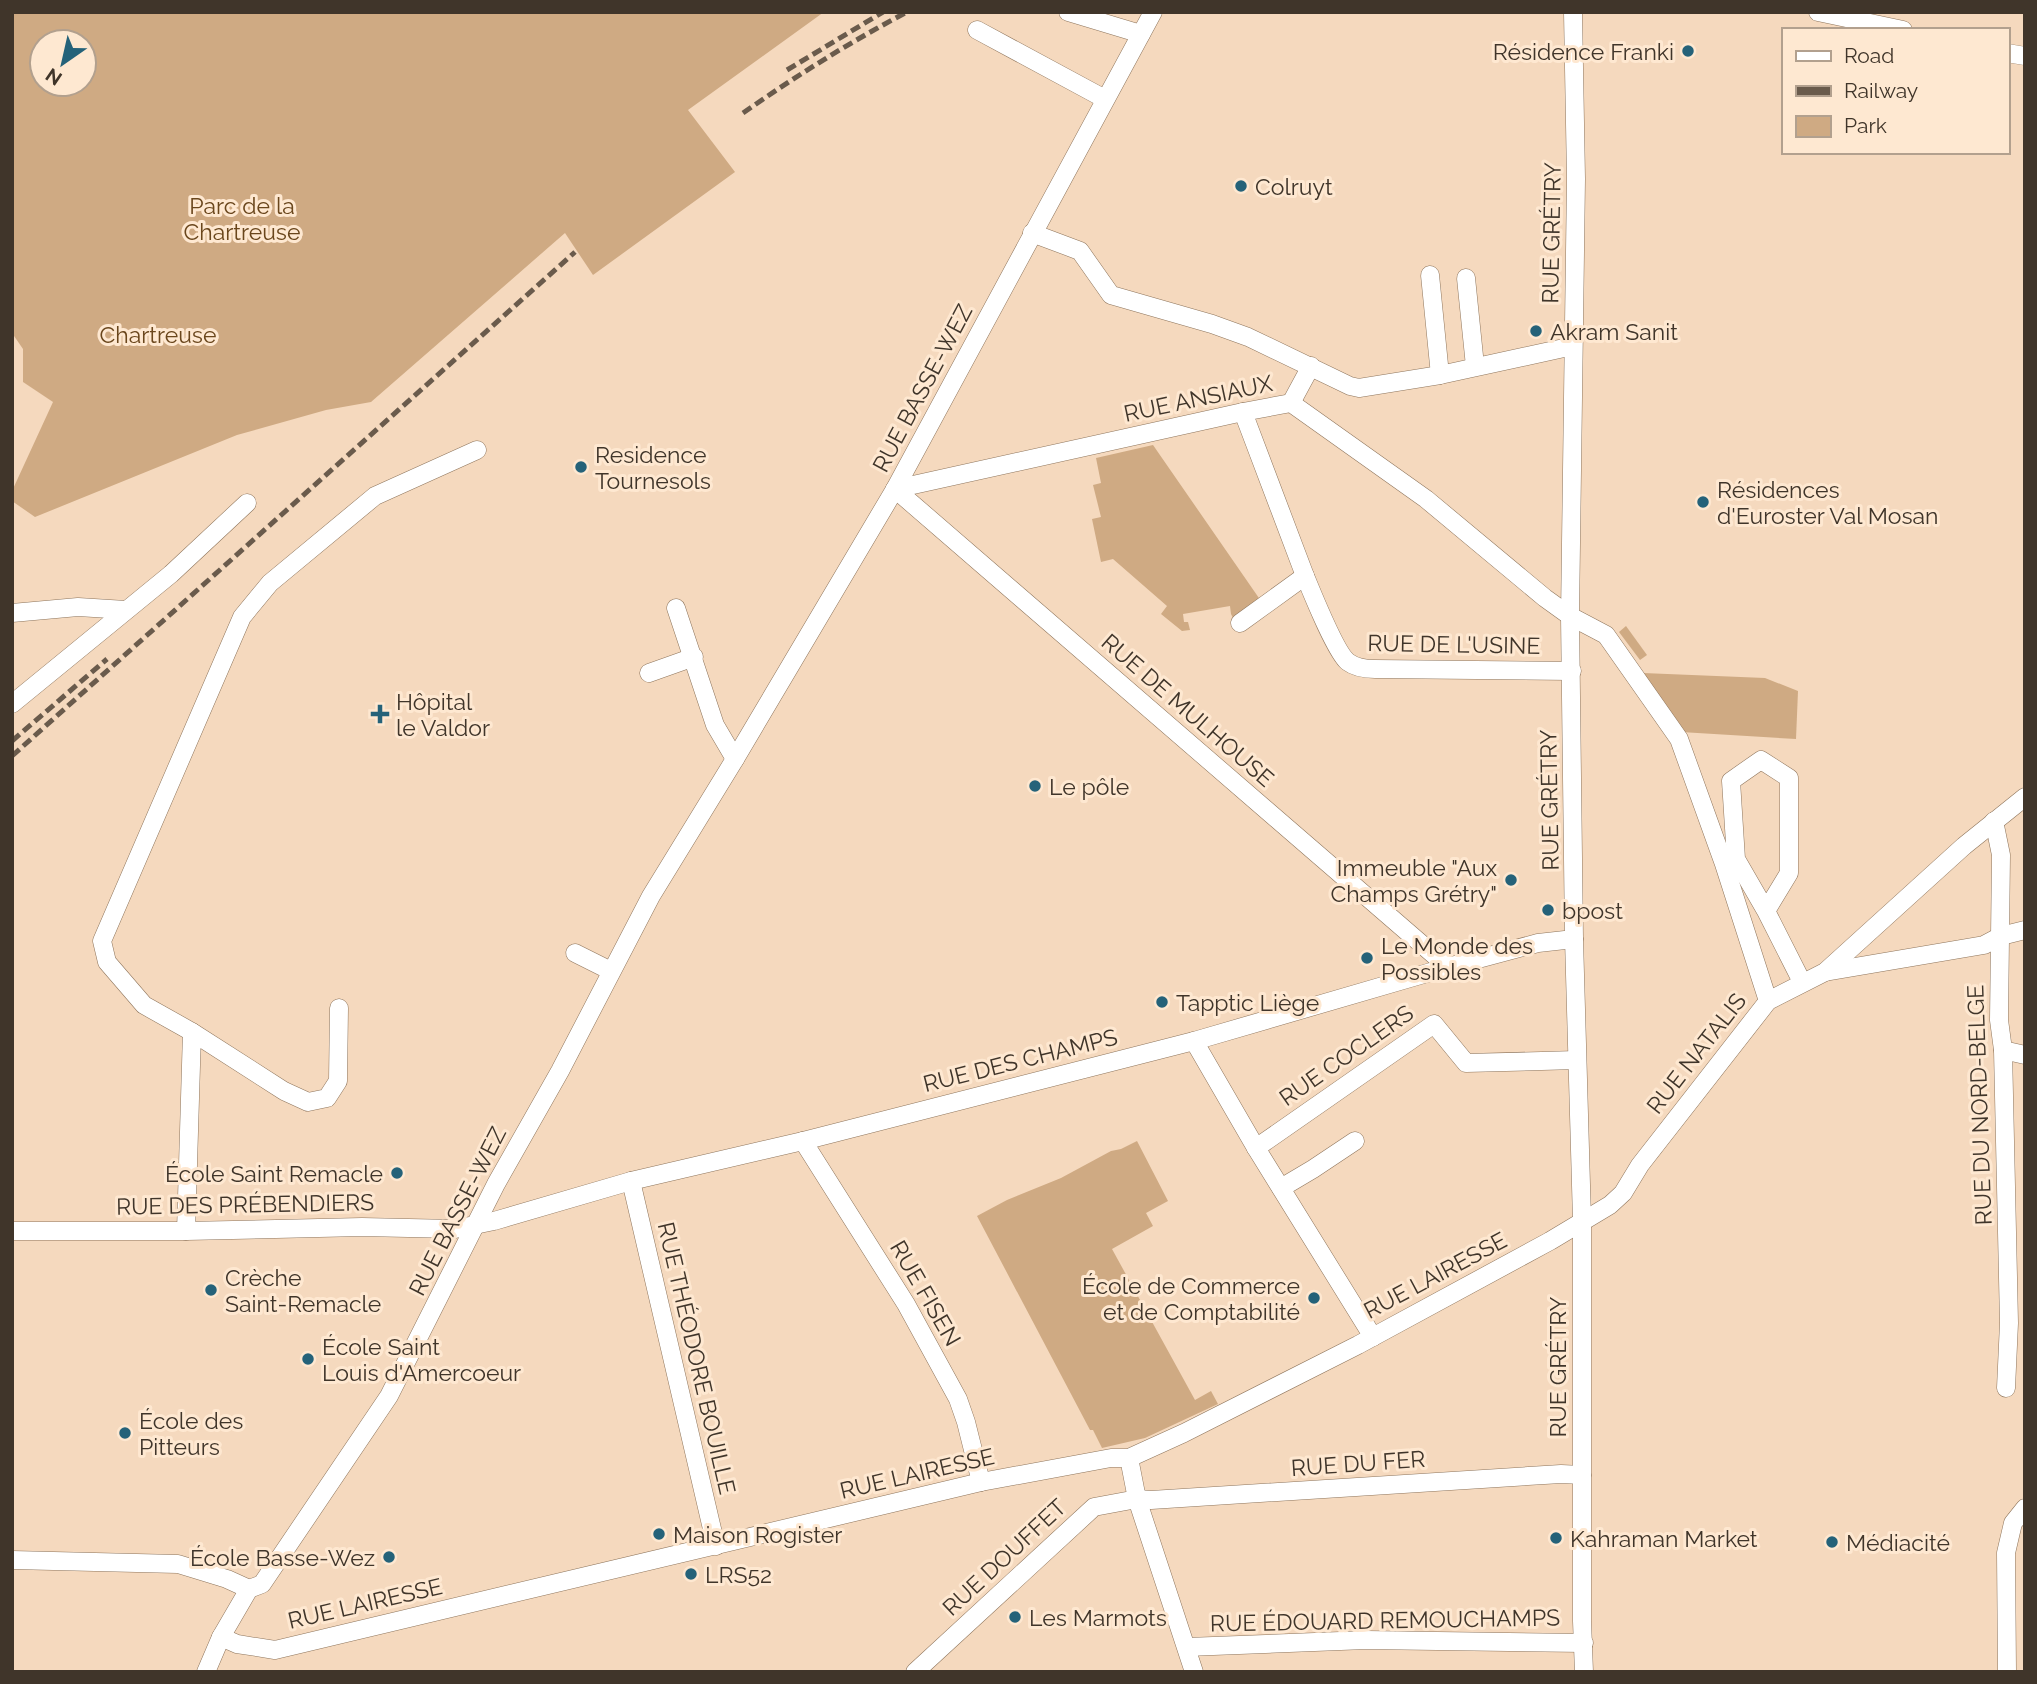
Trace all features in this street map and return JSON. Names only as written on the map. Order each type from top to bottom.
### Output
[{"type":"street","points":[[1068,12],[1141,34]]},
{"type":"street","name":"RUE BASSE-WEZ","points":[[206,1672],[221,1637],[249,1589],[262,1584],[389,1396],[496,1184],[652,896],[895,489],[1153,12]]},
{"type":"street","name":"RUE GRÉTRY","points":[[1573,12],[1576,166],[1570,616],[1574,939],[1582,1220],[1584,1672]]},
{"type":"street","points":[[1818,12],[1894,28]]},
{"type":"street","points":[[977,30],[1105,99]]},
{"type":"street","points":[[1032,233],[1080,251],[1111,295],[1248,337],[1309,369]]},
{"type":"street","points":[[1430,275],[1440,375]]},
{"type":"street","points":[[1466,278],[1475,366]]},
{"type":"street","points":[[1130,307],[1209,327],[1359,388],[1440,375],[1573,346]]},
{"type":"street","points":[[1291,404],[1309,369]]},
{"type":"street","name":"RUE ANSIAUX","points":[[895,489],[1242,412],[1291,404],[1426,499],[1545,598],[1570,616],[1606,635],[1679,739],[1724,864],[1768,1001]]},
{"type":"street","name":"RUE DE L'USINE","points":[[1242,412],[1305,576],[1343,657],[1356,667],[1375,669],[1572,671]]},
{"type":"street","points":[[339,1008],[338,1081],[327,1098],[308,1102],[284,1091],[192,1032],[144,1005],[107,962],[102,941],[242,617],[270,583],[376,496],[477,450]]},
{"type":"street","name":"RUE DE MULHOUSE","points":[[895,489],[1448,967]]},
{"type":"street","points":[[12,704],[171,574],[247,503]]},
{"type":"street","points":[[1240,623],[1305,576]]},
{"type":"street","points":[[12,613],[78,607],[126,610]]},
{"type":"street","points":[[677,608],[716,725],[735,759]]},
{"type":"street","points":[[649,673],[694,657]]},
{"type":"street","points":[[1766,911],[1789,873],[1789,778],[1761,760],[1731,781],[1736,859],[1802,982]]},
{"type":"street","name":"RUE NATALIS","points":[[1582,1220],[1610,1205],[1622,1193],[1640,1165],[1768,1001],[1825,972],[1994,821],[2025,797]]},
{"type":"street","name":"RUE DU NORD-BELGE","points":[[1994,821],[2001,855],[1999,1020],[2003,1050],[2009,1323],[2006,1388]]},
{"type":"street","points":[[1825,972],[1984,945],[2001,936],[2025,930]]},
{"type":"street","name":"RUE DES CHAMPS","points":[[477,1225],[632,1181],[1194,1041],[1538,943],[1574,939]]},
{"type":"street","points":[[575,953],[611,971]]},
{"type":"street","name":"RUE COCLERS","points":[[1256,1148],[1434,1024],[1466,1063],[1577,1060]]},
{"type":"street","points":[[187,1231],[192,1032]]},
{"type":"street","points":[[1194,1041],[1256,1148],[1373,1337]]},
{"type":"street","points":[[2003,1050],[2025,1055]]},
{"type":"street","name":"RUE FISEN","points":[[803,1140],[906,1304],[958,1399],[981,1482]]},
{"type":"street","points":[[1281,1188],[1355,1141]]},
{"type":"street","name":"RUE THÉODORE BOUILLE","points":[[632,1181],[716,1546]]},
{"type":"street","name":"RUE LAIRESSE","points":[[221,1637],[237,1644],[275,1650],[981,1482],[1111,1458],[1129,1458],[1373,1337],[1549,1241],[1582,1220]]},
{"type":"street","name":"RUE DES PRÉBENDIERS","points":[[12,1231],[362,1227],[455,1229],[477,1225]]},
{"type":"street","points":[[1129,1458],[1137,1499],[1194,1672]]},
{"type":"street","name":"RUE DU FER","points":[[1137,1499],[1582,1475]]},
{"type":"street","name":"RUE DOUFFET","points":[[915,1672],[1094,1507],[1137,1499]]},
{"type":"street","points":[[2007,1672],[2006,1553],[2013,1523],[2025,1508]]},
{"type":"street","points":[[12,1560],[178,1564],[227,1579],[249,1589]]},
{"type":"street","name":"RUE ÉDOUARD REMOUCHAMPS","points":[[1187,1647],[1367,1640],[1584,1643]]},
{"type":"green space","name":"Chartreuse","points":[[12,12],[824,12],[688,110],[735,172],[593,275],[565,233],[371,402],[326,410],[237,435],[35,517],[12,501],[12,491],[53,402],[23,382],[23,349],[12,333]]},
{"type":"green space","points":[[1153,445],[1261,601],[1235,622],[1230,606],[1183,614],[1184,622],[1188,622],[1190,630],[1182,631],[1161,614],[1167,606],[1113,559],[1101,562],[1092,519],[1101,517],[1093,485],[1101,483],[1096,458]]},
{"type":"green space","points":[[1626,626],[1647,655],[1640,660],[1619,632]]},
{"type":"green space","points":[[1643,673],[1765,678],[1798,691],[1796,739],[1681,732]]},
{"type":"green space","points":[[1137,1141],[1168,1201],[1146,1213],[1153,1226],[1112,1249],[1195,1400],[1211,1391],[1218,1404],[1145,1438],[1102,1448],[977,1216]]},
{"type":"railway","points":[[787,70],[883,12]]},
{"type":"railway","points":[[743,113],[823,60],[907,12]]},
{"type":"railway","points":[[12,756],[575,252]]},
{"type":"railway","points":[[12,741],[107,659]]},
{"type":"place","name":"Résidence Franki","points":[[1688,51]]},
{"type":"place","name":"Colruyt","points":[[1241,186]]},
{"type":"place","name":"Akram Sanit","points":[[1536,331]]},
{"type":"place","name":"Residence Tournesols","points":[[581,467]]},
{"type":"place","name":"Résidences d'Euroster Val Mosan","points":[[1703,502]]},
{"type":"place","name":"Hôpital le Valdor","points":[[380,714]]},
{"type":"place","name":"Le pôle","points":[[1035,786]]},
{"type":"place","name":"Immeuble \"Aux Champs Grétry\"","points":[[1511,880]]},
{"type":"place","name":"bpost","points":[[1548,910]]},
{"type":"place","name":"Le Monde des Possibles","points":[[1367,958]]},
{"type":"place","name":"Tapptic Liège","points":[[1162,1002]]},
{"type":"place","name":"École Saint Remacle","points":[[397,1173]]},
{"type":"place","name":"Crèche Saint-Remacle","points":[[211,1290]]},
{"type":"place","name":"École de Commerce et de Comptabilité","points":[[1314,1298]]},
{"type":"place","name":"École Saint Louis d'Amercoeur","points":[[308,1359]]},
{"type":"place","name":"École des Pitteurs","points":[[125,1433]]},
{"type":"place","name":"Maison Rogister","points":[[659,1534]]},
{"type":"place","name":"Kahraman Market","points":[[1556,1538]]},
{"type":"place","name":"Médiacité","points":[[1832,1542]]},
{"type":"place","name":"École Basse-Wez","points":[[389,1557]]},
{"type":"place","name":"LRS52","points":[[691,1574]]},
{"type":"place","name":"Les Marmots","points":[[1015,1617]]},
{"type":"park label","name":"Parc de la Chartreuse","points":[[242,218]]}]
